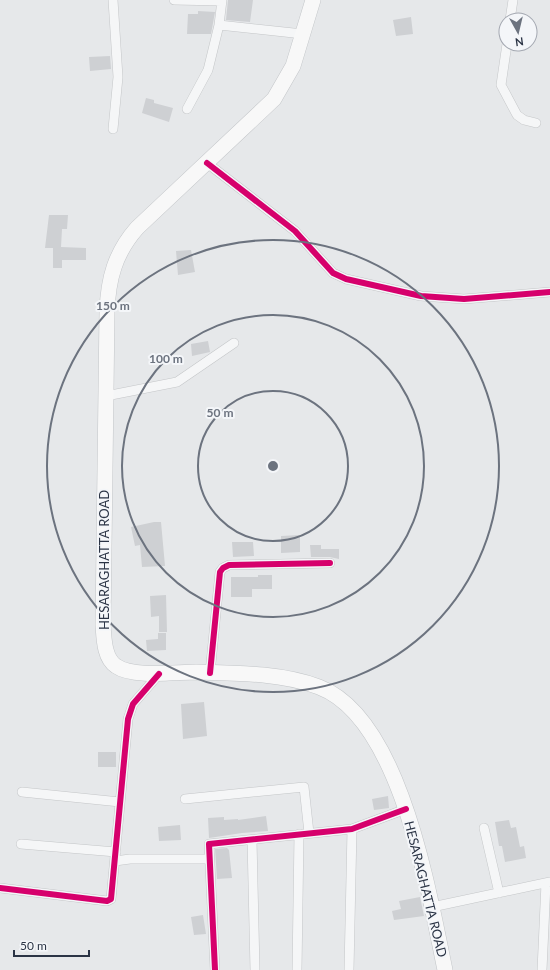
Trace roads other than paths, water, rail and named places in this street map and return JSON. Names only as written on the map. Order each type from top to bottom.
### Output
[{"type":"main road","name":"HESARAGHATTA ROAD","points":[[312,0],[293,66],[274,99],[137,228],[122,248],[112,272],[108,297],[102,625],[109,659],[116,667],[145,674],[210,673],[267,676],[289,679],[311,684],[332,693],[349,706],[373,737],[394,779],[415,833],[445,970]]},
{"type":"street","points":[[113,0],[118,77],[113,129]]},
{"type":"street","points":[[174,0],[222,1],[219,25],[208,70],[187,109]]},
{"type":"street","points":[[511,12],[513,0]]},
{"type":"street","points":[[219,25],[303,34]]},
{"type":"street","points":[[506,52],[501,85],[517,115],[524,120],[536,123]]},
{"type":"street","points":[[207,163],[295,231],[333,273],[346,280],[421,296],[464,299],[550,292]]},
{"type":"street","points":[[106,396],[177,382],[234,343]]},
{"type":"street","points":[[210,673],[220,572],[223,568],[229,565],[330,563]]},
{"type":"street","points":[[0,888],[107,901],[112,896],[128,719],[133,704],[159,674]]},
{"type":"street","points":[[185,799],[304,786],[309,833]]},
{"type":"street","points":[[22,792],[120,802]]},
{"type":"street","points":[[214,970],[209,844],[352,829],[406,809]]},
{"type":"street","points":[[484,828],[499,893]]},
{"type":"street","points":[[350,970],[352,829]]},
{"type":"street","points":[[297,970],[299,834]]},
{"type":"street","points":[[252,840],[255,970]]},
{"type":"street","points":[[21,844],[116,852]]},
{"type":"street","points":[[115,861],[130,859],[209,860]]},
{"type":"street","points":[[432,907],[548,883],[542,970]]}]
